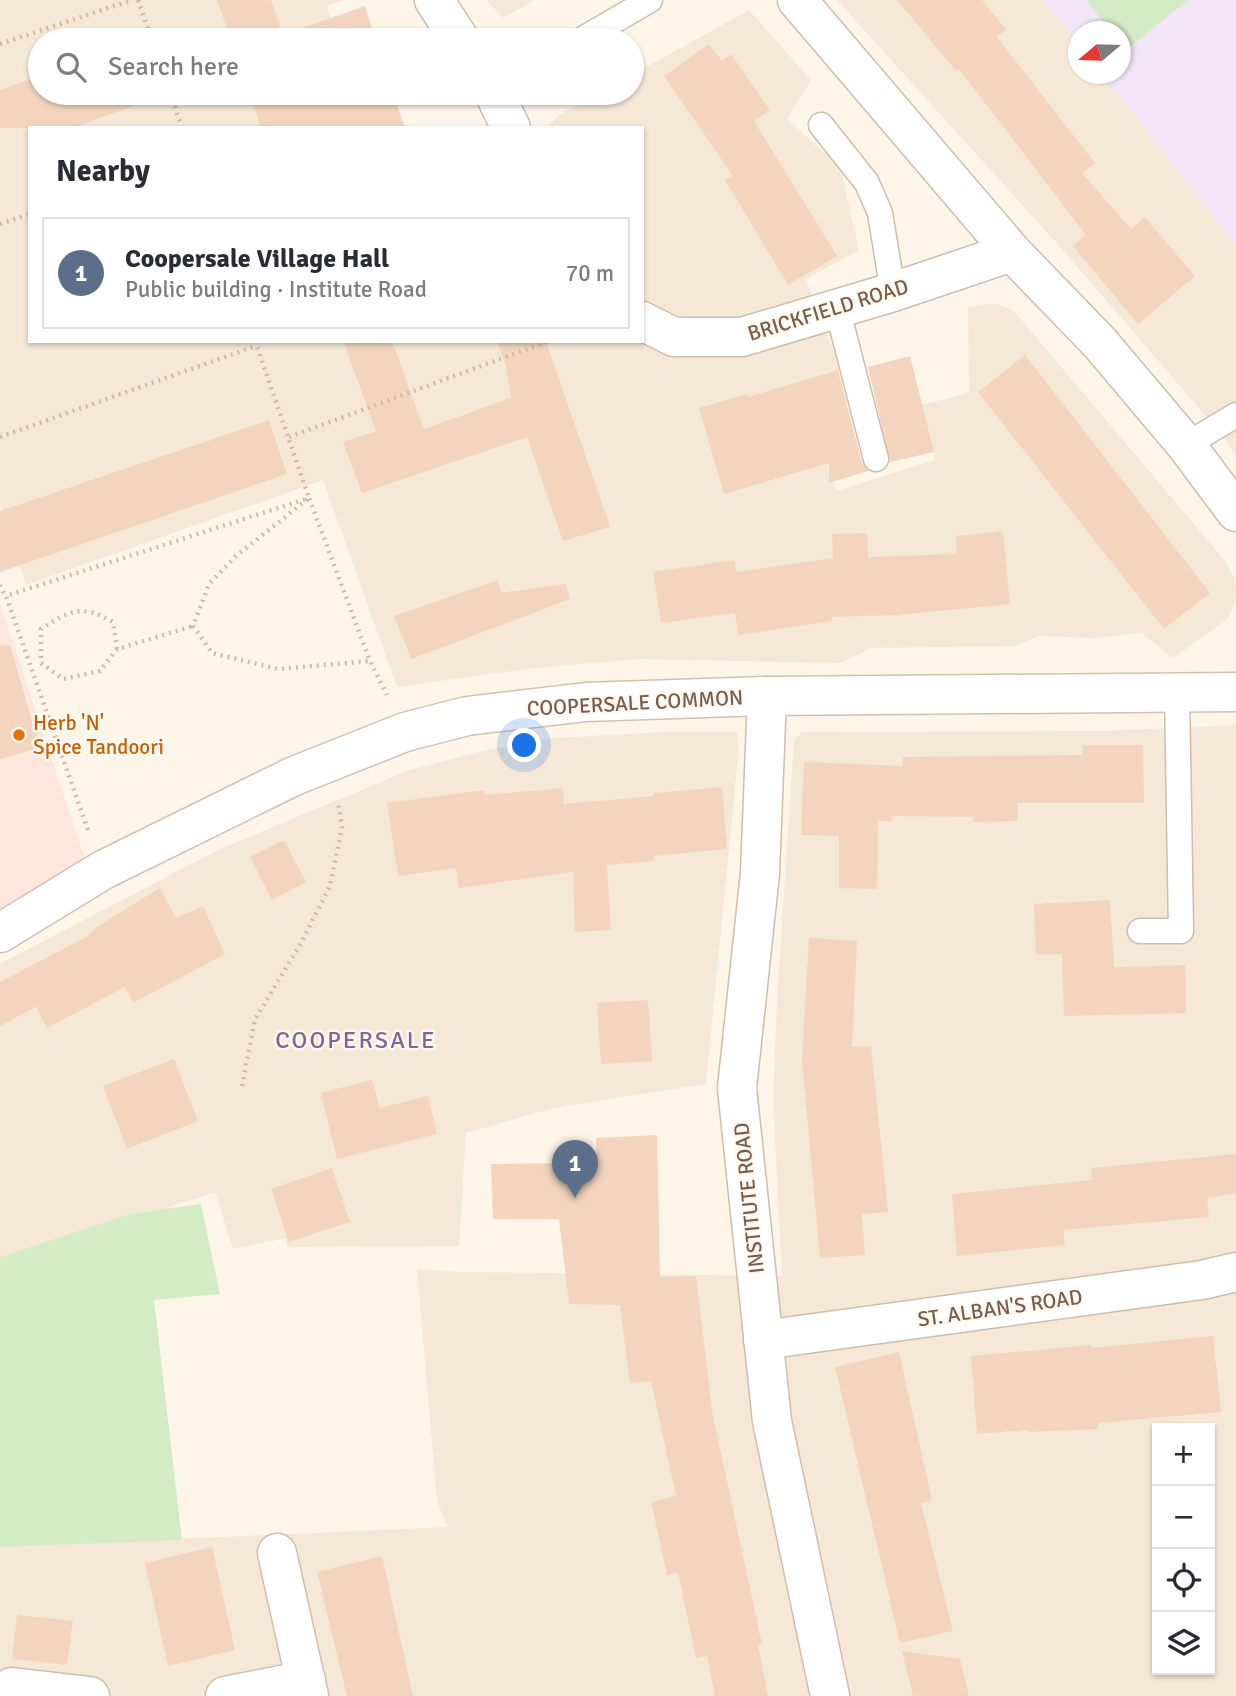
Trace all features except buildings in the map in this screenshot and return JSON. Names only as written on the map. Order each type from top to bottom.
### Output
[{"type":"street","points":[[434,0],[452,28]]},
{"type":"street","points":[[797,0],[1012,252],[1100,343],[1185,445],[1236,512]]},
{"type":"street","points":[[500,105],[510,126]]},
{"type":"street","name":"BRICKFIELD ROAD","points":[[644,322],[674,337],[742,337],[893,292],[1012,252]]},
{"type":"street","name":"COOPERSALE COMMON","points":[[0,933],[103,870],[294,776],[405,732],[467,716],[586,702],[768,696],[1236,692]]},
{"type":"street","name":"INSTITUTE ROAD","points":[[768,696],[760,873],[737,1088],[772,1420],[830,1696]]},
{"type":"street","name":"ST. ALBAN'S ROAD","points":[[764,1340],[1202,1280],[1236,1272]]},
{"type":"street","points":[[225,1696],[307,1688],[277,1553]]},
{"type":"street","points":[[12,1686],[90,1696]]},
{"type":"lane","points":[[601,28],[649,0]]},
{"type":"lane","points":[[821,125],[867,183],[880,213],[893,292]]},
{"type":"lane","points":[[837,308],[876,459]]},
{"type":"lane","points":[[1185,445],[1236,415]]},
{"type":"lane","points":[[1140,931],[1181,931],[1177,691]]},
{"type":"path","points":[[48,28],[132,0]]},
{"type":"path","points":[[138,0],[148,28]]},
{"type":"path","points":[[0,44],[28,35]]},
{"type":"path","points":[[174,105],[181,126]]},
{"type":"path","points":[[0,224],[28,215]]},
{"type":"path","points":[[289,437],[545,343]]},
{"type":"path","points":[[0,437],[256,344],[370,661],[405,732]]},
{"type":"path","points":[[6,596],[310,498]]},
{"type":"path","points":[[193,626],[209,584],[236,556],[310,498]]},
{"type":"path","points":[[0,585],[7,597],[103,870]]},
{"type":"path","points":[[41,663],[41,629],[68,611],[97,612],[113,622],[117,649]]},
{"type":"path","points":[[41,663],[62,679],[100,671],[117,649],[193,626]]},
{"type":"path","points":[[193,626],[212,653],[278,669],[370,661]]},
{"type":"path","points":[[32,670],[41,663]]},
{"type":"path","points":[[243,1086],[255,1019],[300,945],[330,886],[342,827],[331,760]]},
{"type":"shaded area","points":[[0,0],[345,0],[327,6],[333,28],[28,28],[28,105],[355,105],[361,126],[28,126],[28,343],[644,343],[644,126],[549,126],[557,116],[577,105],[644,105],[644,68],[749,10],[811,80],[787,119],[840,167],[859,250],[806,279],[840,369],[804,381],[836,491],[935,460],[922,405],[969,393],[968,308],[993,303],[1013,310],[1226,562],[1235,580],[1236,598],[1229,618],[1173,658],[1141,633],[1094,638],[1038,636],[1016,646],[872,648],[840,663],[638,659],[526,669],[397,687],[323,480],[26,585],[0,505]]},
{"type":"shaded area","points":[[486,0],[535,0],[503,18]]},
{"type":"shaded area","points":[[837,0],[1044,0],[1068,31],[1068,84],[1110,84],[1236,244],[1236,456],[1223,436],[1061,248]]},
{"type":"shaded area","points":[[1044,0],[1236,0],[1236,244],[1110,84],[1131,84],[1131,21],[1068,21],[1068,31]]},
{"type":"shaded area","points":[[0,603],[94,886],[0,934]]},
{"type":"shaded area","points":[[1236,725],[1236,1696],[0,1696],[0,1547],[448,1527],[437,1501],[417,1269],[782,1276],[773,1098],[794,739],[802,732],[1104,731]]},
{"type":"shaded area","points":[[663,732],[737,732],[739,748],[706,1084],[553,1108],[466,1133],[459,1246],[287,1247],[285,1238],[233,1249],[215,1192],[160,1210],[130,1214],[0,1257],[0,964],[216,851],[407,771],[485,750],[555,738]]},
{"type":"green space","points":[[1086,0],[1188,0],[1131,46],[1131,21],[1103,21]]},
{"type":"green space","points":[[201,1204],[220,1294],[154,1300],[182,1540],[0,1547],[0,1257],[130,1214]]},
{"type":"place","name":"Herb 'N' Spice Tandoori","points":[[19,735]]},
{"type":"place","name":"Coopersale Village Hall","points":[[575,1198]]},
{"type":"district","name":"COOPERSALE","points":[[356,1040]]}]
